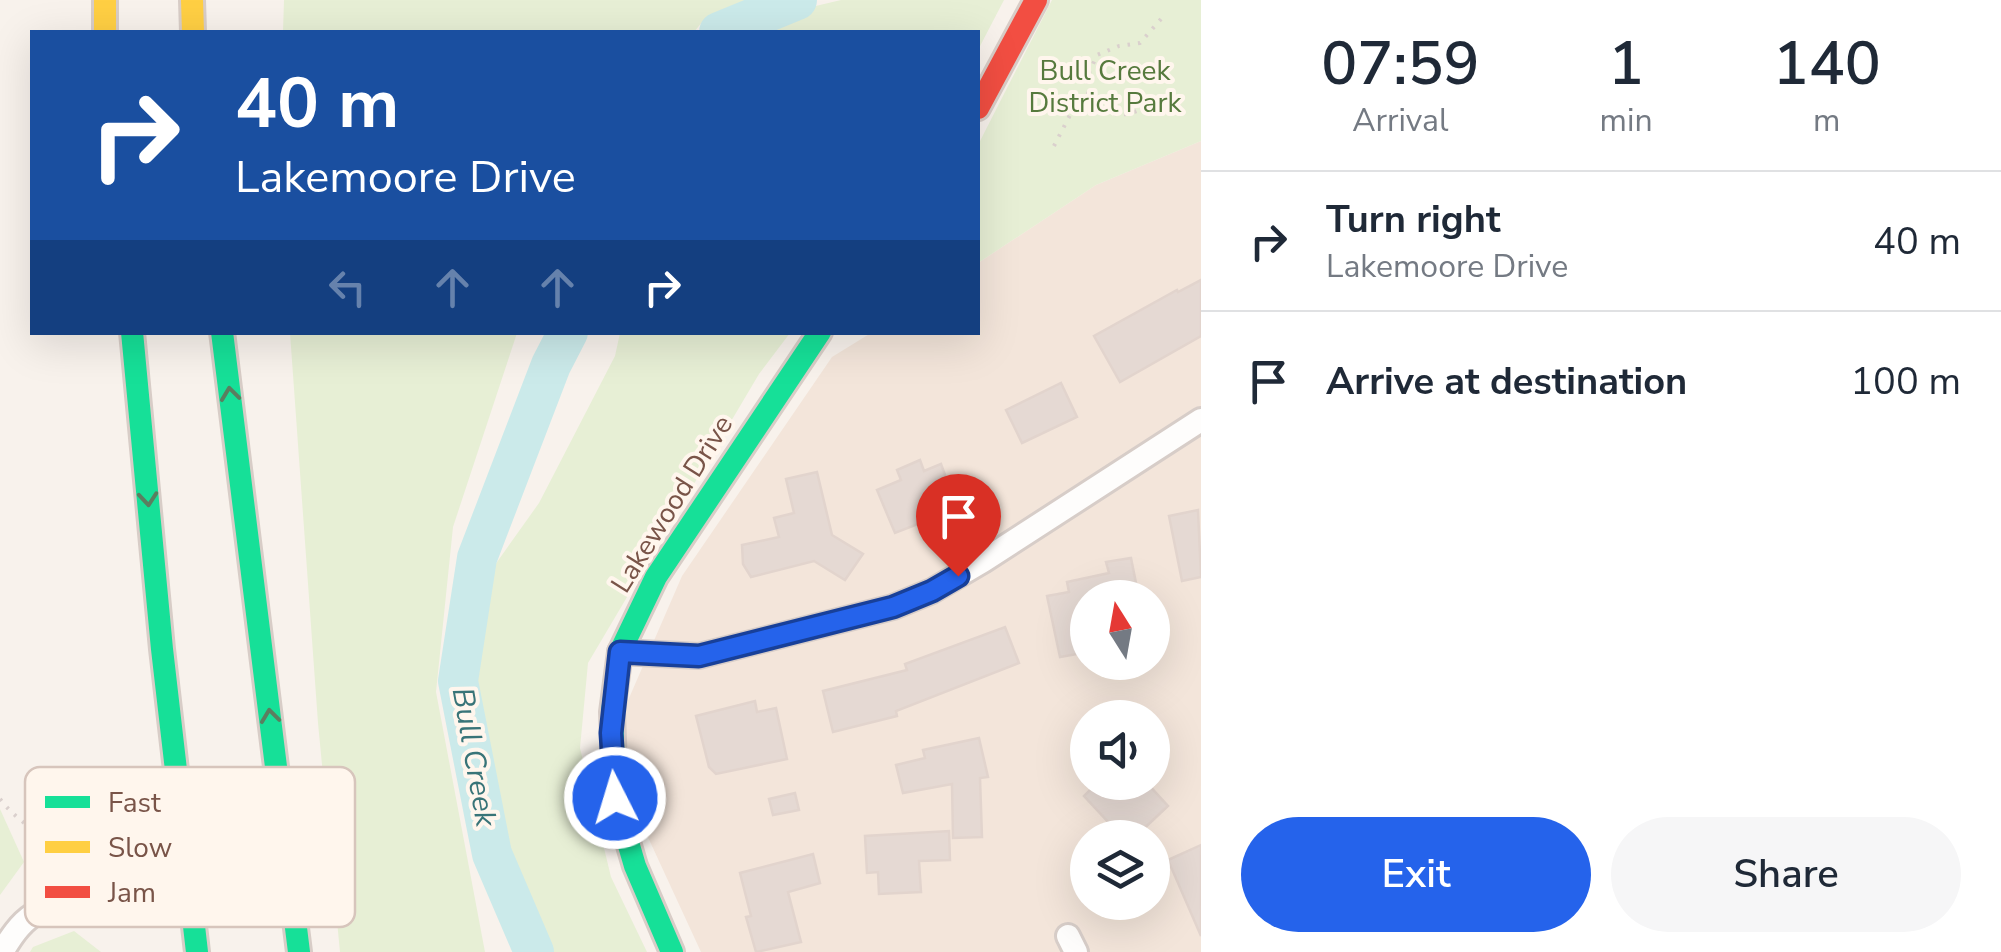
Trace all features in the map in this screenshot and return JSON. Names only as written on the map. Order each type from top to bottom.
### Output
[{"type":"main road","points":[[105,0],[105,30]]},
{"type":"main road","points":[[192,0],[193,30]]},
{"type":"main road","points":[[980,104],[1036,0]]},
{"type":"main road","points":[[132,335],[176,767]]},
{"type":"main road","points":[[222,335],[276,767]]},
{"type":"main road","name":"Lakewood Drive","points":[[672,952],[641,881],[615,798],[611,726],[620,652],[656,577],[818,335]]},
{"type":"main road","points":[[194,927],[197,952]]},
{"type":"main road","points":[[296,927],[299,952]]},
{"type":"street","points":[[620,652],[699,656],[893,607],[932,591],[1201,420]]},
{"type":"street","points":[[2,952],[25,921]]},
{"type":"path","points":[[1143,108],[1114,116],[1098,108],[1088,96],[1088,75],[1097,56],[1119,46],[1140,43],[1162,20]]},
{"type":"path","points":[[1054,146],[1071,113],[1088,96]]},
{"type":"path","points":[[0,798],[25,824]]},
{"type":"shaded area","points":[[1201,141],[1201,952],[701,952],[634,807],[623,712],[682,576],[832,357],[868,335],[980,335],[980,262],[1096,185]]},
{"type":"green space","points":[[284,0],[747,0],[703,21],[696,30],[283,30]]},
{"type":"green space","points":[[841,0],[1004,0],[980,46],[980,30],[732,30],[736,25]]},
{"type":"green space","name":"Bull Creek District Park","points":[[1052,0],[1201,0],[1201,141],[1096,185],[980,262],[980,141]]},
{"type":"green space","points":[[290,335],[516,335],[453,527],[436,692],[485,952],[340,952],[338,927],[355,927],[355,767],[322,767]]},
{"type":"green space","points":[[620,335],[788,335],[759,374],[588,663],[580,748],[611,877],[647,952],[528,952],[543,934],[496,846],[473,698],[480,586],[539,503],[615,356]]},
{"type":"green space","points":[[0,809],[24,862],[0,895]]},
{"type":"green space","points":[[74,931],[101,952],[30,952],[33,947]]},
{"type":"building","points":[[1201,280],[1201,336],[1120,382],[1094,336]]},
{"type":"building","points":[[1061,383],[1077,417],[1022,443],[1006,410]]},
{"type":"building","points":[[920,460],[924,471],[941,464],[952,494],[936,501],[941,515],[895,533],[877,490],[901,480],[897,470]]},
{"type":"building","points":[[817,472],[832,535],[863,554],[845,580],[814,561],[751,577],[743,564],[742,545],[779,537],[774,518],[794,513],[786,479]]},
{"type":"building","points":[[1198,510],[1201,577],[1182,581],[1169,516]]},
{"type":"building","points":[[1131,558],[1135,580],[1076,580],[1109,573],[1106,562]]},
{"type":"building","points":[[1070,581],[1070,655],[1060,657],[1047,596],[1069,592]]},
{"type":"building","points":[[1005,627],[1019,663],[896,711],[897,716],[833,732],[823,691],[907,670],[905,664]]},
{"type":"building","points":[[755,701],[757,712],[776,708],[787,759],[716,774],[709,767],[696,716]]},
{"type":"building","points":[[979,738],[988,777],[980,778],[982,837],[953,838],[952,784],[903,793],[896,765],[925,758],[923,750]]},
{"type":"building","points":[[795,793],[799,810],[773,815],[769,799]]},
{"type":"building","points":[[1088,800],[1162,800],[1168,806],[1153,820],[1106,820]]},
{"type":"building","points":[[949,831],[950,860],[919,861],[921,892],[879,894],[878,872],[867,873],[865,836]]},
{"type":"building","points":[[1201,845],[1201,936],[1170,865],[1170,859]]},
{"type":"building","points":[[813,854],[820,883],[788,892],[801,942],[756,952],[740,873]]},
{"type":"waterway","name":"Bull Creek","points":[[724,30],[797,0]]},
{"type":"waterway","name":"Bull Creek","points":[[534,952],[492,854],[458,681],[477,558],[551,365],[566,335]]},
{"type":"traffic: fast","points":[[132,335],[176,767]]},
{"type":"traffic: fast","points":[[222,335],[276,767]]},
{"type":"traffic: fast","points":[[672,952],[635,866],[615,798],[612,712],[620,652],[656,577],[818,335]]},
{"type":"traffic: fast","points":[[194,927],[197,952]]},
{"type":"traffic: fast","points":[[296,927],[299,952]]},
{"type":"traffic: slow","points":[[105,0],[105,30]]},
{"type":"traffic: slow","points":[[192,0],[193,30]]},
{"type":"traffic: jam","points":[[980,104],[1036,0]]},
{"type":"route","points":[[615,798],[610,755],[620,652],[699,656],[893,607],[958,576]]}]
